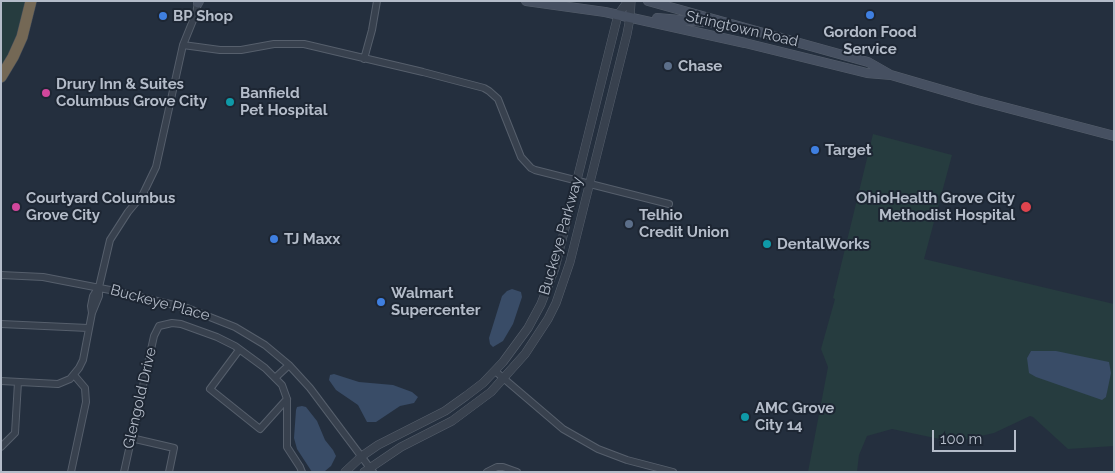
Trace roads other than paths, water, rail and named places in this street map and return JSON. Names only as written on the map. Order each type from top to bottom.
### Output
[{"type":"highway","points":[[1,77],[22,37],[32,1]]},
{"type":"main road","name":"Stringtown Road","points":[[526,1],[618,15],[630,15],[867,73],[892,75]]},
{"type":"main road","name":"Stringtown Road","points":[[648,1],[868,62],[892,75],[976,100],[1114,136]]},
{"type":"main road","points":[[630,15],[708,23],[727,22]]},
{"type":"street","points":[[364,58],[372,30],[377,1]]},
{"type":"street","name":"Buckeye Parkway","points":[[345,472],[362,456],[394,436],[445,411],[466,396],[495,371],[526,332],[545,296],[555,268],[618,15],[629,1]]},
{"type":"street","name":"Buckeye Parkway","points":[[369,470],[401,447],[452,421],[485,397],[504,379],[532,344],[556,303],[570,262],[590,184],[630,15],[629,1]]},
{"type":"street","points":[[1,381],[58,384],[74,376],[82,360],[92,313],[92,301],[98,287],[110,240],[128,212],[143,194],[156,166],[183,45],[196,13],[198,2]]},
{"type":"street","points":[[183,45],[220,50],[241,50],[274,44],[304,44],[430,74],[489,91],[495,95],[500,104],[521,157],[527,165],[535,170],[669,204]]},
{"type":"street","name":"Buckeye Place","points":[[1,275],[43,277],[98,287],[202,313],[250,336],[265,345],[289,365],[310,388],[362,456],[369,470]]},
{"type":"street","points":[[1,324],[88,328]]},
{"type":"street","name":"Glengold Drive","points":[[124,472],[154,336],[159,326],[181,324],[217,337],[239,350]]},
{"type":"street","points":[[287,399],[260,429],[210,388],[239,350],[265,368],[282,385],[287,399],[286,441],[290,453],[302,472]]},
{"type":"street","points":[[275,378],[289,365]]},
{"type":"street","points":[[495,371],[563,429],[598,449],[627,460],[673,472]]},
{"type":"street","points":[[71,472],[86,402],[85,388],[74,376]]},
{"type":"street","points":[[2,445],[12,437],[17,427],[18,382]]},
{"type":"street","points":[[131,438],[174,448],[169,472]]},
{"type":"street","points":[[487,472],[497,467],[503,467],[517,472]]},
{"type":"water","points":[[512,289],[521,292],[522,297],[513,324],[503,341],[493,347],[490,344],[489,338],[502,296]]},
{"type":"water","points":[[1031,351],[1056,351],[1109,362],[1111,373],[1106,397],[1102,400],[1029,373],[1027,358]]},
{"type":"water","points":[[334,374],[359,382],[393,385],[412,392],[418,397],[414,403],[400,406],[376,422],[367,422],[358,405],[336,390],[329,380],[330,375]]},
{"type":"water","points":[[297,407],[306,407],[317,421],[325,440],[336,456],[331,466],[325,471],[312,472],[297,449],[294,438],[296,410]]},
{"type":"place","name":"Gordon Food Service","points":[[870,15]]},
{"type":"place","name":"BP Shop","points":[[163,16]]},
{"type":"place","name":"Chase","points":[[668,66]]},
{"type":"place","name":"Drury Inn & Suites Columbus Grove City","points":[[46,93]]},
{"type":"place","name":"Banfield Pet Hospital","points":[[230,102]]},
{"type":"place","name":"Target","points":[[815,150]]},
{"type":"place","name":"Courtyard Columbus Grove City","points":[[16,207]]},
{"type":"place","name":"OhioHealth Grove City Methodist Hospital","points":[[1026,207]]},
{"type":"place","name":"Telhio Credit Union","points":[[629,224]]},
{"type":"place","name":"TJ Maxx","points":[[274,239]]},
{"type":"place","name":"DentalWorks","points":[[767,244]]},
{"type":"place","name":"Walmart Supercenter","points":[[381,302]]},
{"type":"place","name":"AMC Grove City 14","points":[[745,417]]}]
